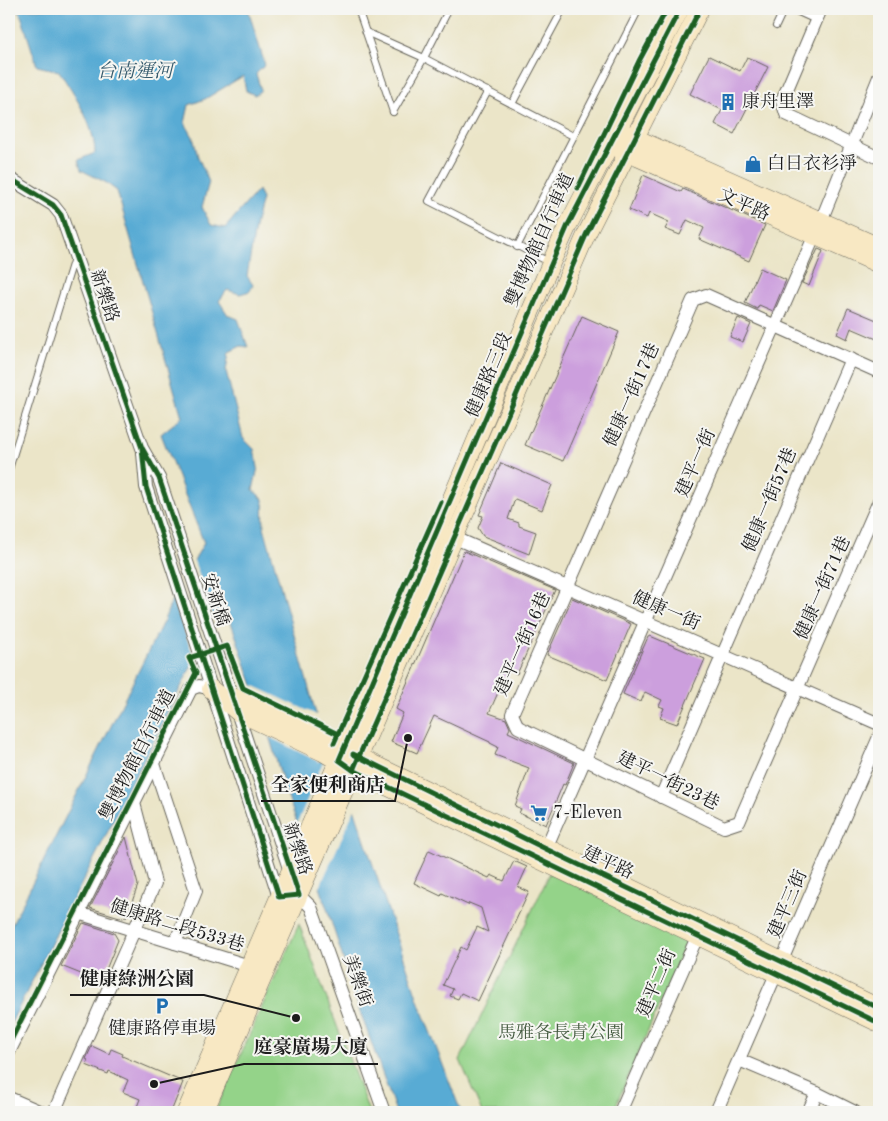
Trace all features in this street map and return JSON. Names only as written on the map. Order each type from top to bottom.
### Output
[{"type":"street","name":"健康路三段","points":[[446,534],[551,263],[568,225],[680,9]]},
{"type":"street","name":"健康路三段","points":[[348,759],[446,534],[586,234],[700,9]]},
{"type":"street","points":[[819,14],[782,101],[786,114],[879,158]]},
{"type":"street","name":"建平一街","points":[[543,855],[776,326],[879,81]]},
{"type":"street","name":"文平路","points":[[614,138],[818,229],[879,264]]},
{"type":"street","name":"新樂路","points":[[9,178],[46,200],[61,215],[142,448],[159,478],[190,568]]},
{"type":"street","name":"文平路","points":[[818,229],[879,247]]},
{"type":"street","name":"健康一街17巷","points":[[567,587],[693,300],[706,295],[879,372]]},
{"type":"street","name":"健康一街57巷","points":[[661,797],[850,359]]},
{"type":"street","name":"新樂路","points":[[142,448],[146,487],[179,592]]},
{"type":"street","name":"健康一街71巷","points":[[798,688],[879,501]]},
{"type":"street","name":"健康一街","points":[[446,534],[879,724]]},
{"type":"street","name":"安新橋","points":[[190,568],[214,641]]},
{"type":"street","name":"建平一街16巷","points":[[512,714],[567,587]]},
{"type":"street","name":"安新橋","points":[[179,592],[201,660]]},
{"type":"street","name":"新樂路","points":[[201,660],[279,897],[299,895],[214,641]]},
{"type":"street","points":[[9,1052],[191,689],[199,686],[211,689]]},
{"type":"street","name":"建平一街23巷","points":[[512,714],[518,727],[724,827],[739,822],[798,688]]},
{"type":"street","name":"建平路","points":[[211,689],[235,705],[325,746],[543,855],[700,930],[780,968],[879,1008]]},
{"type":"street","name":"建平三街","points":[[716,1112],[879,737]]},
{"type":"street","points":[[204,1112],[257,969],[279,897],[298,852],[348,759]]},
{"type":"street","points":[[186,1112],[257,969],[299,895],[348,759]]},
{"type":"street","points":[[154,764],[196,891],[175,944]]},
{"type":"street","points":[[54,1112],[155,883],[134,803]]},
{"type":"street","name":"美樂街","points":[[299,895],[311,907],[384,1112]]},
{"type":"street","name":"健康路二段533巷","points":[[78,913],[257,969]]},
{"type":"street","name":"建平二街","points":[[620,1112],[700,930]]},
{"type":"street","name":"建平路","points":[[780,968],[879,1023]]},
{"type":"street","points":[[739,1060],[817,1093],[855,1112]]},
{"type":"street","points":[[808,1112],[817,1093]]},
{"type":"street","points":[[9,1098],[41,1112]]},
{"type":"lane","points":[[358,9],[393,112],[449,9]]},
{"type":"lane","points":[[512,104],[563,9]]},
{"type":"lane","points":[[518,247],[573,136],[640,9]]},
{"type":"lane","points":[[776,26],[784,9]]},
{"type":"lane","points":[[792,9],[819,14]]},
{"type":"lane","points":[[366,32],[424,58],[573,136]]},
{"type":"lane","points":[[488,91],[429,201],[551,263]]},
{"type":"lane","points":[[9,469],[75,255]]},
{"type":"green space","name":"馬雅各長青公園","points":[[550,873],[683,936],[686,943],[613,1112],[482,1112],[460,1060]]},
{"type":"green space","points":[[299,924],[369,1112],[215,1112]]},
{"type":"water","name":"台南運河","points":[[19,9],[248,9],[265,65],[256,74],[261,90],[255,95],[246,91],[243,76],[205,99],[189,105],[185,123],[193,137],[198,157],[209,182],[202,207],[211,225],[225,228],[258,190],[262,199],[247,276],[253,285],[250,291],[240,294],[227,290],[219,301],[228,315],[238,319],[248,347],[241,346],[229,352],[226,371],[243,438],[254,449],[258,467],[253,490],[263,499],[264,527],[328,757],[352,802],[419,1003],[461,1112],[396,1112],[286,792],[260,706],[224,602],[9,1027],[9,930],[164,620],[174,595],[204,543],[161,434],[182,417],[117,191],[105,182],[81,170],[78,160],[95,153],[94,142],[87,120],[59,71],[37,66]]},
{"type":"pier","points":[[193,558],[216,623],[196,663],[171,594]]},
{"type":"pier","points":[[250,684],[319,716],[327,745],[319,762],[267,736]]},
{"type":"pier","points":[[328,750],[356,806],[318,891],[296,826]]},
{"type":"building","name":"康舟里澤","points":[[709,56],[740,71],[747,57],[768,67],[734,134],[715,124],[722,110],[690,94]]},
{"type":"building","points":[[643,175],[681,192],[683,189],[765,225],[749,261],[699,239],[704,228],[687,220],[680,235],[665,229],[669,222],[649,213],[647,218],[629,210]]},
{"type":"building","points":[[818,249],[823,251],[809,286],[802,283]]},
{"type":"building","points":[[760,268],[786,280],[773,311],[759,305],[757,309],[745,303]]},
{"type":"building","points":[[848,308],[879,321],[879,340],[851,328],[847,339],[837,334]]},
{"type":"building","points":[[582,316],[619,332],[563,461],[525,445]]},
{"type":"building","points":[[738,318],[751,324],[743,342],[730,337]]},
{"type":"building","points":[[501,463],[552,485],[542,510],[515,499],[508,519],[519,523],[519,526],[536,532],[529,554],[483,536],[478,528],[483,516],[479,515]]},
{"type":"building","points":[[464,551],[555,590],[517,674],[508,670],[489,713],[506,719],[510,728],[508,732],[574,763],[546,825],[519,813],[521,809],[515,806],[529,768],[495,755],[498,747],[490,742],[434,716],[417,753],[391,742],[403,713],[396,709]]},
{"type":"building","points":[[572,598],[631,624],[607,680],[547,655]]},
{"type":"building","points":[[650,636],[705,659],[677,724],[660,718],[664,708],[659,706],[662,700],[645,692],[641,702],[623,694]]},
{"type":"building","points":[[126,837],[138,885],[127,916],[123,918],[90,908]]},
{"type":"building","points":[[429,850],[489,878],[491,875],[504,881],[514,861],[527,867],[518,887],[529,892],[478,1001],[461,993],[458,999],[450,996],[453,989],[443,985],[461,947],[466,950],[477,927],[488,932],[481,908],[469,903],[468,905],[442,893],[441,896],[414,883]]},
{"type":"building","points":[[83,923],[114,933],[118,940],[101,982],[61,966]]},
{"type":"building","points":[[92,1046],[109,1054],[111,1049],[123,1054],[122,1056],[183,1082],[171,1112],[135,1112],[140,1099],[123,1092],[128,1080],[109,1071],[108,1074],[86,1065],[88,1060],[86,1059]]},
{"type":"cycle path","name":"雙博物館自行車道","points":[[578,188],[639,61],[667,9]]},
{"type":"cycle path","name":"雙博物館自行車道","points":[[680,9],[568,225],[339,760],[353,770],[879,1023]]},
{"type":"cycle path","points":[[353,770],[586,235],[700,9]]},
{"type":"cycle path","points":[[9,178],[53,205],[61,215],[142,448],[159,478],[299,895],[279,897],[146,487],[142,448]]},
{"type":"cycle path","points":[[334,743],[441,502]]},
{"type":"cycle path","name":"雙博物館自行車道","points":[[9,1044],[196,673],[189,658],[227,646],[243,688],[338,734]]},
{"type":"cycle path","points":[[353,754],[546,849],[879,1008]]},
{"type":"place","name":"康舟里澤","points":[[728,102]]},
{"type":"place","name":"白日衣衫淨","points":[[753,164]]},
{"type":"place","name":"全家便利商店","points":[[408,738]]},
{"type":"place","name":"7-Eleven","points":[[539,813]]},
{"type":"place","name":"健康路停車場","points":[[162,1006]]},
{"type":"place","name":"健康綠洲公園","points":[[296,1018]]},
{"type":"place","name":"庭豪廣場大廈","points":[[154,1084]]}]
